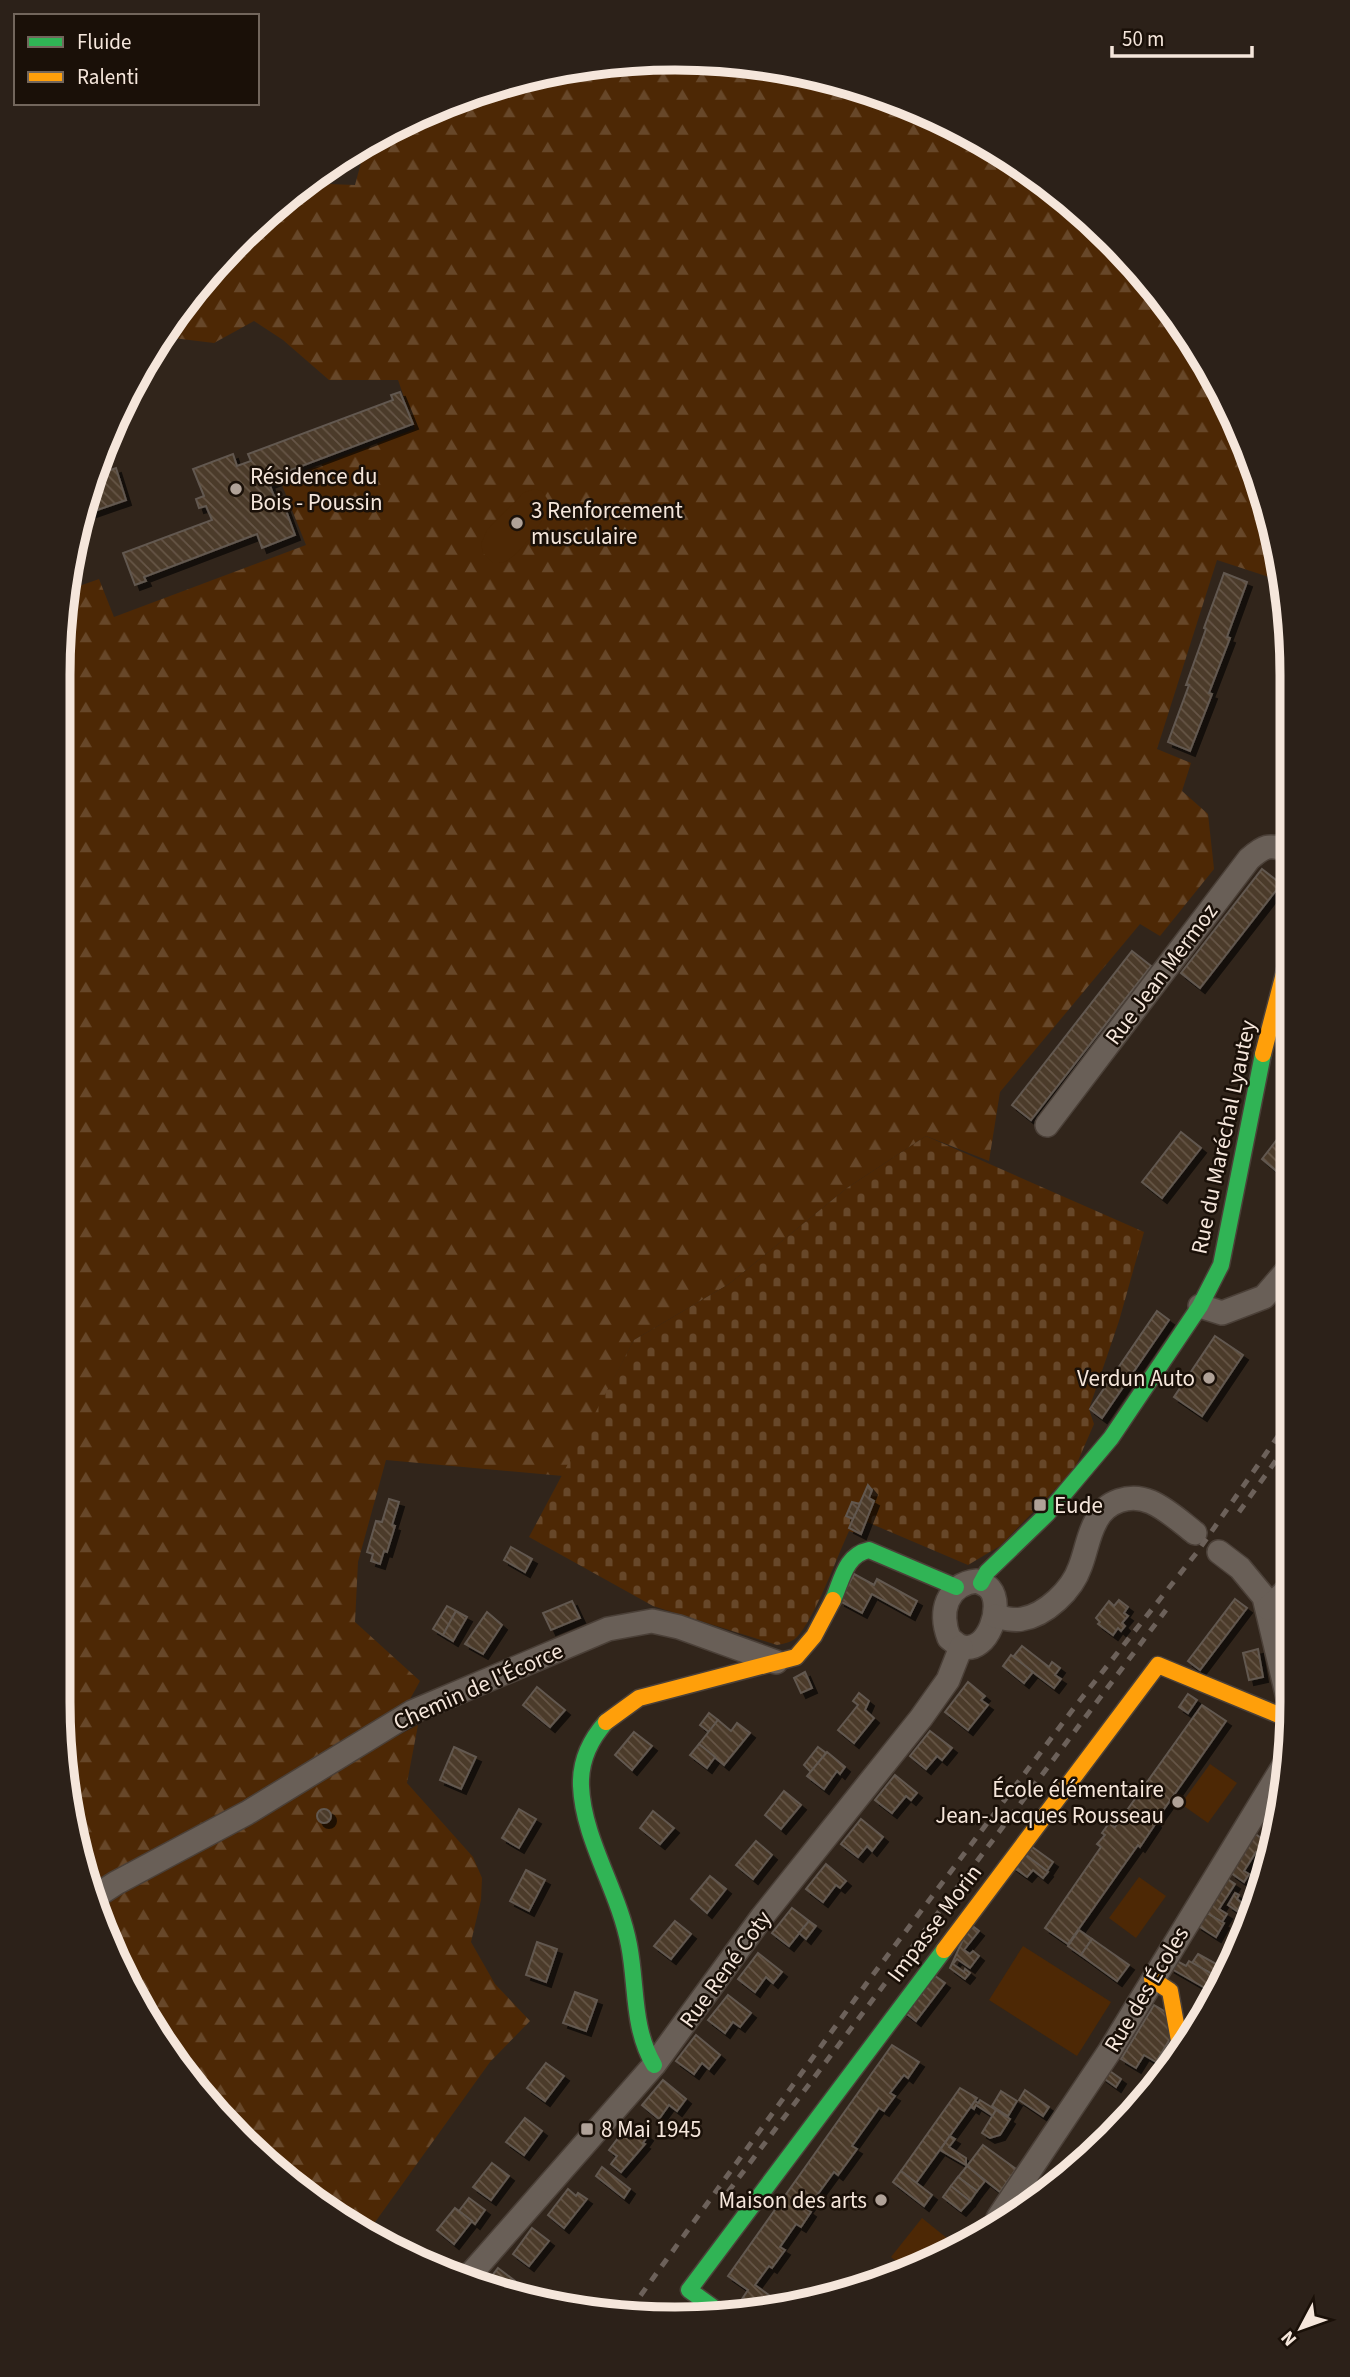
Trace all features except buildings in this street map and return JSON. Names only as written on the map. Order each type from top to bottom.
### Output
[{"type":"street","name":"Rue Jean Mermoz","points":[[1047,1125],[1249,859],[1263,847],[1280,847]]},
{"type":"street","name":"Rue du Maréchal Lyautey","points":[[981,1583],[988,1572],[1047,1514],[1086,1470],[1118,1428],[1200,1306],[1221,1265],[1268,1029],[1280,986]]},
{"type":"street","points":[[1200,1306],[1222,1313],[1264,1297],[1280,1278]]},
{"type":"street","points":[[995,1616],[1021,1619],[1045,1609],[1061,1596],[1079,1571],[1094,1523],[1101,1511],[1127,1497],[1150,1502],[1170,1513],[1195,1533]]},
{"type":"street","points":[[654,2065],[639,2037],[631,1956],[624,1921],[591,1834],[582,1797],[581,1774],[597,1732],[617,1710],[639,1698],[796,1657],[808,1646],[851,1558],[859,1552],[869,1550],[956,1587]]},
{"type":"street","points":[[1219,1552],[1240,1568],[1259,1590],[1268,1608],[1280,1662]]},
{"type":"street","points":[[977,1580],[981,1583],[989,1587],[994,1596],[995,1616],[979,1643],[972,1647],[961,1647],[949,1638],[943,1613],[947,1599],[956,1587],[966,1582],[977,1580]]},
{"type":"street","points":[[1268,1608],[1280,1597]]},
{"type":"street","name":"Chemin de l'Écorce","points":[[101,1893],[247,1813],[412,1712],[608,1629],[652,1621],[679,1627],[775,1662]]},
{"type":"street","name":"Rue René Coty","points":[[473,2272],[654,2065],[762,1917],[921,1718],[948,1680],[961,1647]]},
{"type":"street","name":"Impasse Morin","points":[[711,2306],[689,2290],[1158,1665],[1280,1715]]},
{"type":"street","name":"Rue des Écoles","points":[[1004,2210],[1109,2052],[1275,1779]]},
{"type":"street","points":[[1152,1979],[1170,1991],[1178,2037]]},
{"type":"green space","points":[[675,70],[754,75],[832,91],[907,116],[978,151],[1043,195],[1103,247],[1155,307],[1199,373],[1234,443],[1259,518],[1272,578],[1217,560],[1157,749],[1191,763],[1182,791],[1208,814],[1214,869],[1160,936],[1140,924],[1000,1092],[989,1161],[926,1136],[847,1188],[729,1284],[634,1340],[563,1476],[386,1460],[358,1562],[355,1622],[420,1681],[376,1747],[418,1725],[407,1783],[473,1857],[482,1878],[481,1900],[471,1942],[495,1984],[530,2021],[490,2062],[372,2226],[307,2182],[247,2130],[195,2070],[151,2004],[116,1934],[91,1859],[75,1781],[70,1702],[70,675],[77,587],[99,579],[114,617],[306,545],[280,480],[415,429],[398,380],[329,380],[283,340],[254,321],[214,343],[173,338],[220,276],[276,220],[323,184],[355,185],[362,158],[407,132],[481,102],[518,91],[596,75]]},
{"type":"green space","name":"3 Renforcement musculaire","points":[[534,489],[542,491],[550,503],[543,518],[532,536],[517,552],[504,562],[493,563],[483,553],[481,544],[487,530],[523,493]]},
{"type":"green space","points":[[926,1136],[1144,1232],[1119,1321],[1089,1409],[1094,1424],[1074,1470],[1000,1546],[968,1565],[867,1522],[861,1535],[849,1531],[804,1628],[793,1640],[777,1645],[653,1606],[529,1537],[634,1340],[729,1284],[847,1188]]},
{"type":"green space","points":[[1210,1764],[1237,1783],[1208,1823],[1181,1804]]},
{"type":"green space","points":[[1139,1877],[1166,1896],[1136,1938],[1109,1918]]},
{"type":"green space","points":[[1023,1946],[1111,2002],[1077,2056],[989,2000]]},
{"type":"green space","points":[[922,2218],[948,2239],[943,2245],[899,2264],[891,2257]]},
{"type":"railway","points":[[633,2306],[869,1980],[1077,1704],[1198,1551],[1280,1433]]},
{"type":"railway","points":[[1239,1512],[1280,1455]]},
{"type":"railway","points":[[728,2192],[1166,1610]]},
{"type":"traffic: fast","points":[[981,1583],[987,1572],[1047,1514],[1111,1438],[1200,1306],[1221,1265],[1263,1054]]},
{"type":"traffic: fast","points":[[833,1600],[849,1563],[869,1550],[956,1587]]},
{"type":"traffic: fast","points":[[606,1722],[595,1736],[584,1760],[581,1777],[583,1806],[594,1845],[624,1925],[639,2022],[654,2065]]},
{"type":"traffic: fast","points":[[711,2306],[689,2290],[944,1950]]},
{"type":"traffic: slow","points":[[1263,1054],[1280,989]]},
{"type":"traffic: slow","points":[[606,1722],[639,1698],[796,1657],[814,1636],[833,1600]]},
{"type":"traffic: slow","points":[[944,1950],[1158,1665],[1280,1715]]},
{"type":"traffic: slow","points":[[1152,1979],[1170,1991],[1178,2037]]},
{"type":"place","name":"Résidence du Bois - Poussin","points":[[236,489]]},
{"type":"place","name":"3 Renforcement musculaire","points":[[517,523]]},
{"type":"place","name":"Verdun Auto","points":[[1209,1378]]},
{"type":"place","name":"Eude","points":[[1040,1505]]},
{"type":"place","name":"École élémentaire Jean-Jacques Rousseau","points":[[1178,1802]]},
{"type":"place","name":"8 Mai 1945","points":[[587,2129]]},
{"type":"place","name":"Maison des arts","points":[[881,2200]]}]
